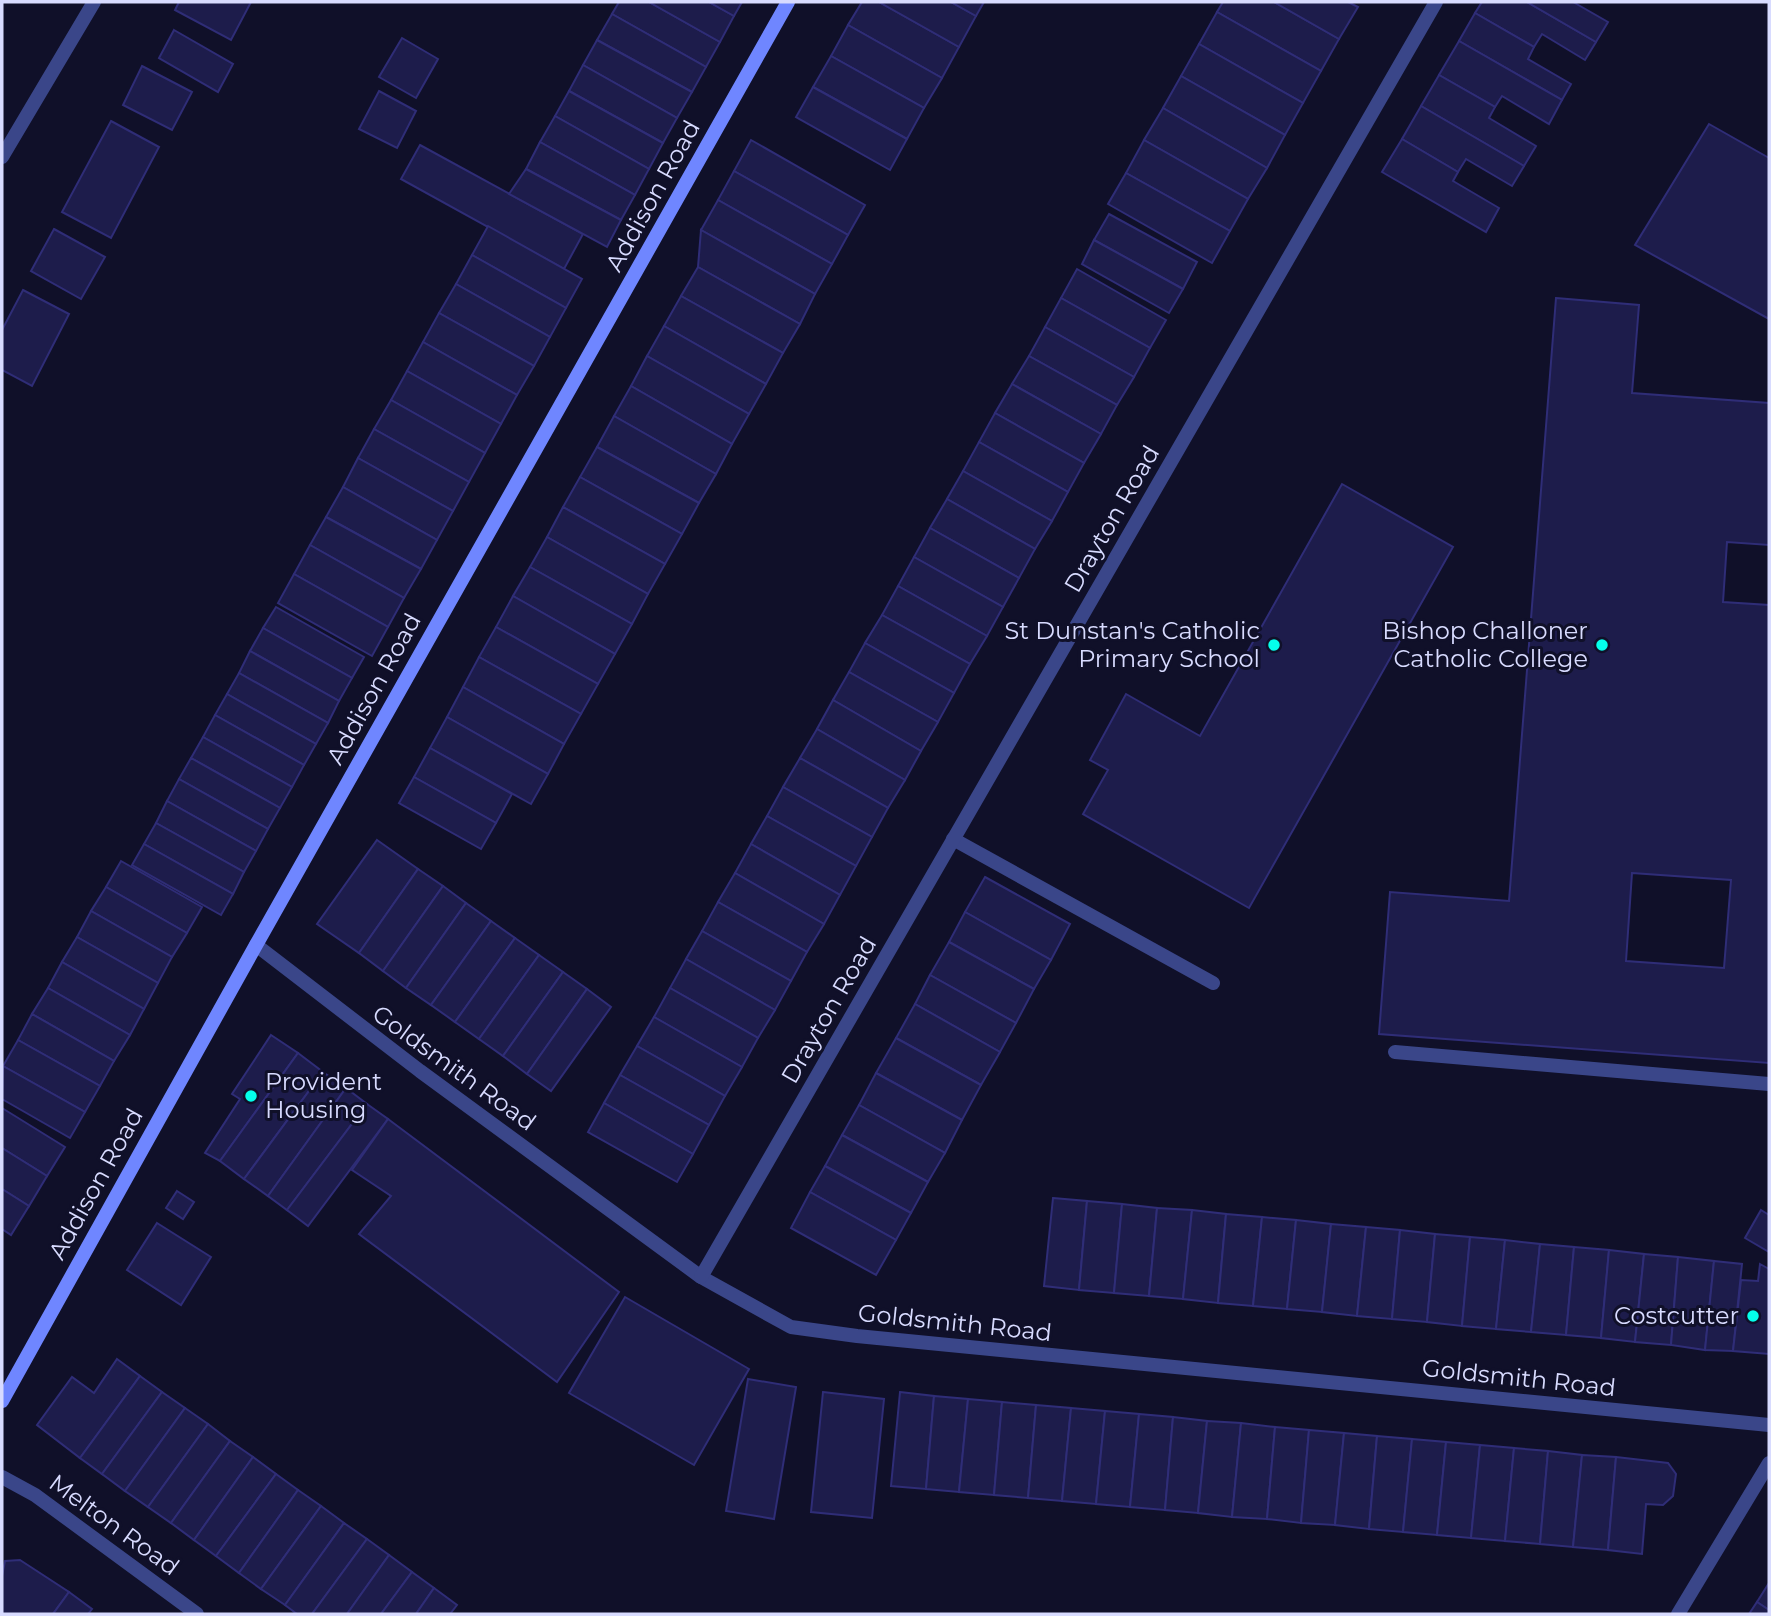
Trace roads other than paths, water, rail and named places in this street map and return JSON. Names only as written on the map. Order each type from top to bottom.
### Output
[{"type":"main road","name":"Addison Road","points":[[2,1401],[788,2]]},
{"type":"street","points":[[2,157],[94,2]]},
{"type":"street","name":"Drayton Road","points":[[701,1277],[1436,2]]},
{"type":"street","points":[[953,839],[1213,983]]},
{"type":"street","name":"Goldsmith Road","points":[[256,946],[420,1071],[701,1277],[791,1327],[1769,1425]]},
{"type":"street","points":[[1395,1052],[1769,1084]]},
{"type":"street","points":[[1678,1614],[1769,1463]]},
{"type":"street","name":"Melton Road","points":[[2,1478],[35,1494],[197,1614]]},
{"type":"place","name":"St Dunstan's Catholic Primary School","points":[[1274,645]]},
{"type":"place","name":"Bishop Challoner Catholic College","points":[[1602,645]]},
{"type":"place","name":"Provident Housing","points":[[251,1096]]},
{"type":"place","name":"Costcutter","points":[[1753,1316]]}]
